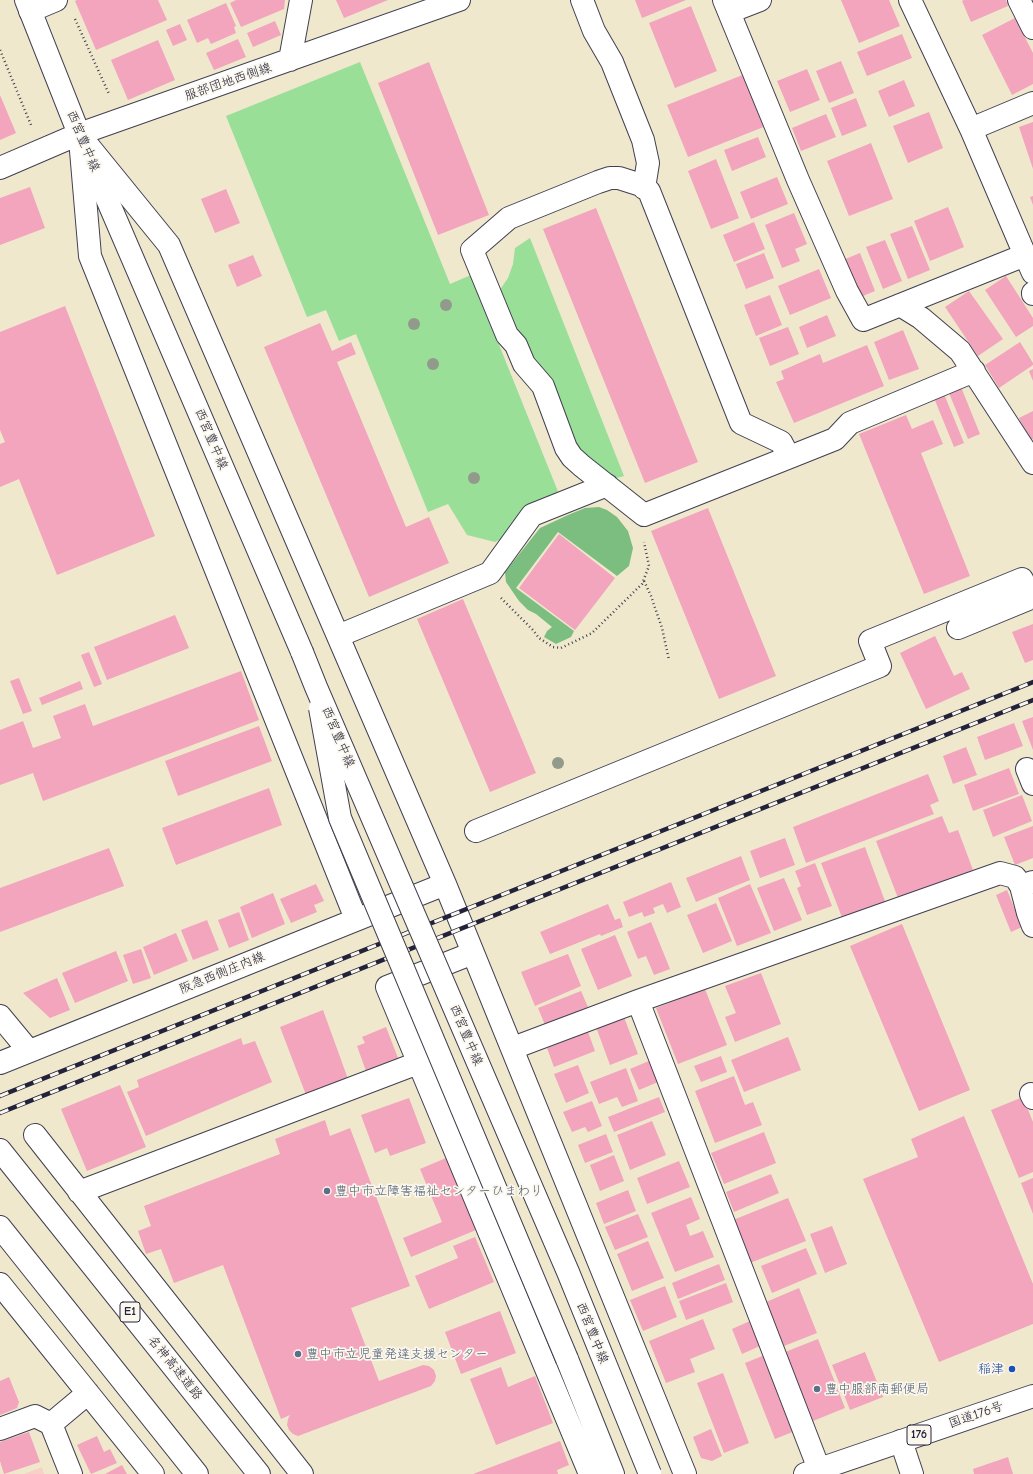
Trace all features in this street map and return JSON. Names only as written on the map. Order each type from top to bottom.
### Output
[{"type":"main road","points":[[28,5],[56,0]]},
{"type":"main road","points":[[290,60],[301,0]]},
{"type":"main road","name":"服部団地西側線","points":[[0,168],[79,134],[458,0]]},
{"type":"main road","points":[[582,0],[594,31],[615,69],[643,140],[648,163],[644,188]]},
{"type":"main road","points":[[760,0],[727,6],[798,180],[847,291],[863,320],[900,305],[1029,264],[971,129],[910,0]]},
{"type":"main road","points":[[1019,0],[1033,28]]},
{"type":"main road","name":"西宮豊中線","points":[[28,5],[79,134],[568,1272],[650,1474]]},
{"type":"main road","points":[[971,129],[1033,103]]},
{"type":"main road","points":[[79,134],[169,245],[445,884],[685,1474]]},
{"type":"main road","points":[[79,134],[90,256],[356,919]]},
{"type":"main road","points":[[789,457],[781,442],[741,423],[649,191],[641,185],[619,178],[610,178],[598,182],[509,218],[472,250],[507,335],[516,345],[524,364],[543,386],[566,448],[572,457],[582,466],[644,516],[835,439],[850,423],[974,371]]},
{"type":"main road","points":[[900,305],[921,318],[960,351],[1033,463]]},
{"type":"main road","points":[[338,636],[490,573],[532,515],[607,485]]},
{"type":"main road","points":[[476,831],[880,666],[870,641],[1022,579],[1031,597],[958,628]]},
{"type":"main road","points":[[316,687],[340,818],[567,1359],[613,1474]]},
{"type":"main road","points":[[513,1048],[638,1001],[1000,873],[1014,877],[1027,884],[1028,913],[1033,926]]},
{"type":"main road","name":"阪急西側庄内線","points":[[0,1063],[445,884]]},
{"type":"main road","points":[[473,953],[387,987],[590,1474]]},
{"type":"main road","points":[[638,1001],[812,1472]]},
{"type":"main road","points":[[0,1016],[29,1051]]},
{"type":"main road","points":[[79,1192],[418,1063]]},
{"type":"main road","points":[[35,1135],[302,1474]]},
{"type":"main road","name":"名神高速道路","points":[[0,1150],[259,1474]]},
{"type":"main road","points":[[0,1227],[197,1474]]},
{"type":"main road","points":[[0,1284],[153,1474]]},
{"type":"main road","points":[[51,1424],[88,1393]]},
{"type":"main road","name":"国道176号","points":[[812,1472],[1033,1396]]},
{"type":"main road","points":[[0,1429],[35,1416],[51,1424],[70,1474]]},
{"type":"main road","points":[[901,1441],[912,1474]]},
{"type":"path","points":[[73,14],[121,120]]},
{"type":"path","points":[[0,50],[42,151]]},
{"type":"path","points":[[480,577],[533,630],[539,638],[553,647],[561,648],[592,634],[644,581],[649,566],[644,544],[644,516]]},
{"type":"path","points":[[644,581],[662,628],[669,660]]},
{"type":"shaded area","points":[[42,1467],[44,1474],[24,1474]]},
{"type":"green space","points":[[360,62],[450,284],[471,275],[559,494],[509,535],[495,542],[467,535],[448,504],[428,512],[356,334],[339,341],[326,310],[307,317],[226,116]]},
{"type":"green space","points":[[530,238],[624,476],[617,478],[605,474],[580,455],[538,367],[513,329],[499,291],[508,278],[513,264],[515,248]]},
{"type":"green space","points":[[599,507],[607,510],[617,517],[628,531],[633,548],[629,566],[617,576],[558,532],[516,588],[574,631],[571,637],[556,644],[544,637],[547,631],[552,627],[536,614],[528,610],[519,601],[506,582],[505,572],[540,528],[585,508]]},
{"type":"building","points":[[158,0],[167,20],[96,50],[75,1]]},
{"type":"building","points":[[236,0],[285,0],[284,9],[241,27],[230,3]]},
{"type":"building","points":[[336,0],[388,0],[344,18]]},
{"type":"building","points":[[635,0],[686,0],[642,18]]},
{"type":"building","points":[[841,0],[889,0],[900,26],[859,43]]},
{"type":"building","points":[[1006,0],[1008,6],[971,22],[962,1]]},
{"type":"building","points":[[226,3],[236,26],[234,27],[236,33],[211,44],[208,38],[197,43],[187,20]]},
{"type":"building","points":[[691,6],[717,71],[675,88],[649,23]]},
{"type":"building","points":[[1015,18],[1033,53],[1033,84],[1012,95],[982,35]]},
{"type":"building","points":[[275,21],[281,35],[253,47],[247,33]]},
{"type":"building","points":[[180,24],[187,40],[173,46],[166,30]]},
{"type":"building","points":[[902,34],[912,58],[867,76],[857,52]]},
{"type":"building","points":[[238,39],[246,57],[214,70],[206,53]]},
{"type":"building","points":[[158,40],[175,80],[128,100],[111,60]]},
{"type":"building","points":[[841,61],[854,93],[829,103],[816,71]]},
{"type":"building","points":[[429,62],[489,215],[438,235],[378,83]]},
{"type":"building","points":[[807,69],[820,100],[790,112],[777,81]]},
{"type":"building","points":[[745,74],[766,126],[688,157],[667,105]]},
{"type":"building","points":[[904,80],[915,106],[889,117],[878,91]]},
{"type":"building","points":[[0,95],[16,133],[0,140]]},
{"type":"building","points":[[856,98],[867,126],[842,136],[831,108]]},
{"type":"building","points":[[929,112],[943,148],[908,163],[893,126]]},
{"type":"building","points":[[826,114],[836,137],[801,151],[792,128]]},
{"type":"building","points":[[1033,122],[1033,169],[1019,127]]},
{"type":"building","points":[[758,137],[766,157],[732,171],[724,150]]},
{"type":"building","points":[[871,143],[893,199],[849,216],[827,161]]},
{"type":"building","points":[[716,159],[739,218],[711,229],[688,171]]},
{"type":"building","points":[[777,177],[788,204],[751,219],[740,192]]},
{"type":"building","points":[[30,187],[45,228],[0,245],[0,198]]},
{"type":"building","points":[[226,189],[240,223],[215,233],[201,199]]},
{"type":"building","points":[[1033,196],[1033,205],[1030,197]]},
{"type":"building","points":[[948,207],[964,247],[930,261],[914,221]]},
{"type":"building","points":[[596,208],[698,462],[645,483],[543,229]]},
{"type":"building","points":[[794,213],[807,244],[795,249],[800,261],[782,268],[765,225]]},
{"type":"building","points":[[754,222],[765,249],[734,262],[723,235]]},
{"type":"building","points":[[912,226],[930,270],[908,279],[890,234]]},
{"type":"building","points":[[885,240],[902,281],[883,289],[866,247]]},
{"type":"building","points":[[764,253],[774,278],[746,289],[736,264]]},
{"type":"building","points":[[860,253],[875,291],[858,298],[843,260]]},
{"type":"building","points":[[253,255],[262,276],[237,287],[228,265]]},
{"type":"building","points":[[819,269],[831,298],[790,315],[778,286]]},
{"type":"building","points":[[1006,276],[1033,318],[1033,326],[1016,337],[985,290]]},
{"type":"building","points":[[969,291],[1003,339],[978,356],[945,307]]},
{"type":"building","points":[[770,295],[782,325],[756,336],[744,305]]},
{"type":"building","points":[[65,306],[155,536],[57,575],[19,479],[0,487],[0,444],[5,442],[0,430],[0,332]]},
{"type":"building","points":[[827,315],[836,336],[807,348],[799,327]]},
{"type":"building","points":[[320,323],[332,351],[351,342],[356,354],[337,362],[406,527],[429,517],[449,563],[369,597],[264,347]]},
{"type":"building","points":[[788,327],[799,354],[770,366],[759,338]]},
{"type":"building","points":[[903,330],[919,369],[889,380],[874,342]]},
{"type":"building","points":[[1020,342],[1033,365],[999,388],[985,365]]},
{"type":"building","points":[[867,345],[884,386],[794,423],[776,382],[784,379],[781,371],[820,354],[823,363]]},
{"type":"building","points":[[1033,369],[1033,381],[1029,371]]},
{"type":"building","points":[[961,387],[980,434],[968,439],[949,393]]},
{"type":"building","points":[[944,394],[964,443],[954,447],[934,398]]},
{"type":"building","points":[[1033,411],[1033,439],[1029,441],[1019,418]]},
{"type":"building","points":[[906,415],[912,429],[933,420],[943,444],[921,453],[970,576],[924,594],[859,434]]},
{"type":"building","points":[[708,508],[776,676],[719,699],[651,531]]},
{"type":"building","points":[[559,534],[615,578],[575,630],[519,588]]},
{"type":"building","points":[[463,599],[536,773],[490,792],[417,619]]},
{"type":"building","points":[[175,615],[189,648],[107,680],[94,647]]},
{"type":"building","points":[[1033,624],[1033,660],[1025,663],[1012,632]]},
{"type":"building","points":[[935,636],[954,676],[962,672],[970,689],[926,709],[900,653]]},
{"type":"building","points":[[89,652],[102,684],[94,687],[81,655]]},
{"type":"building","points":[[241,671],[259,720],[43,801],[33,773],[0,785],[0,730],[23,721],[33,748],[61,738],[53,716],[85,704],[93,726]]},
{"type":"building","points":[[19,678],[32,711],[23,714],[10,681]]},
{"type":"building","points":[[80,681],[83,689],[42,705],[39,698]]},
{"type":"building","points":[[1033,717],[1033,750],[1022,721]]},
{"type":"building","points":[[1014,723],[1023,746],[985,760],[977,737]]},
{"type":"building","points":[[259,726],[272,761],[178,796],[165,761]]},
{"type":"building","points":[[966,747],[977,775],[953,784],[943,756]]},
{"type":"building","points":[[1009,768],[1019,794],[973,811],[964,785]]},
{"type":"building","points":[[928,774],[939,801],[930,805],[934,814],[806,863],[793,827]]},
{"type":"building","points":[[269,788],[282,825],[176,865],[162,828]]},
{"type":"building","points":[[1022,795],[1032,821],[993,837],[983,810]]},
{"type":"building","points":[[942,816],[949,833],[958,830],[973,870],[898,898],[876,841]]},
{"type":"building","points":[[1033,826],[1033,858],[1015,865],[1004,837]]},
{"type":"building","points":[[785,838],[795,865],[760,878],[750,851]]},
{"type":"building","points":[[865,847],[886,904],[843,920],[821,863]]},
{"type":"building","points":[[109,848],[124,886],[0,932],[0,888]]},
{"type":"building","points":[[741,856],[750,880],[696,902],[686,878]]},
{"type":"building","points":[[815,863],[832,906],[807,915],[797,888],[801,886],[795,871]]},
{"type":"building","points":[[784,878],[802,920],[774,931],[757,888]]},
{"type":"building","points":[[671,882],[681,907],[667,913],[663,904],[653,908],[655,913],[644,917],[642,912],[629,917],[623,902]]},
{"type":"building","points":[[316,884],[324,901],[314,905],[317,912],[291,923],[280,899]]},
{"type":"building","points":[[750,884],[771,933],[737,946],[718,898]]},
{"type":"building","points":[[1007,890],[1022,927],[1011,932],[996,895]]},
{"type":"building","points":[[273,893],[285,924],[252,938],[240,907]]},
{"type":"building","points":[[716,903],[732,941],[703,953],[687,915]]},
{"type":"building","points":[[608,904],[615,920],[620,918],[623,927],[601,936],[600,934],[550,954],[540,932]]},
{"type":"building","points":[[239,912],[249,940],[229,948],[218,920]]},
{"type":"building","points":[[207,920],[219,950],[193,960],[181,930]]},
{"type":"building","points":[[651,922],[670,969],[654,975],[646,956],[638,959],[627,932]]},
{"type":"building","points":[[902,924],[970,1090],[919,1111],[850,946]]},
{"type":"building","points":[[176,933],[188,961],[154,975],[143,947]]},
{"type":"building","points":[[615,935],[632,976],[598,990],[581,949]]},
{"type":"building","points":[[141,949],[151,978],[133,984],[123,955]]},
{"type":"building","points":[[116,951],[128,981],[75,1003],[62,973]]},
{"type":"building","points":[[568,954],[581,986],[535,1006],[521,972]]},
{"type":"building","points":[[761,973],[781,1024],[735,1042],[725,1017],[736,1013],[725,986]]},
{"type":"building","points":[[57,978],[70,1010],[50,1018],[23,993]]},
{"type":"building","points":[[705,989],[727,1045],[678,1064],[656,1008]]},
{"type":"building","points":[[581,991],[588,1007],[545,1025],[538,1008]]},
{"type":"building","points":[[323,1010],[348,1079],[306,1095],[280,1027]]},
{"type":"building","points":[[624,1017],[638,1054],[610,1065],[596,1027]]},
{"type":"building","points":[[386,1027],[398,1058],[366,1071],[357,1046],[365,1043],[362,1037]]},
{"type":"building","points":[[588,1032],[595,1051],[554,1067],[547,1048]]},
{"type":"building","points":[[788,1037],[801,1070],[744,1092],[731,1060]]},
{"type":"building","points":[[241,1038],[243,1045],[255,1041],[272,1082],[146,1136],[127,1092],[139,1087],[137,1080]]},
{"type":"building","points":[[721,1056],[727,1072],[701,1082],[694,1066]]},
{"type":"building","points":[[649,1061],[658,1082],[639,1090],[630,1069]]},
{"type":"building","points":[[578,1065],[589,1093],[566,1103],[554,1074]]},
{"type":"building","points":[[626,1068],[638,1101],[622,1107],[617,1097],[599,1104],[590,1082]]},
{"type":"building","points":[[734,1076],[745,1105],[753,1102],[762,1125],[715,1143],[695,1091]]},
{"type":"building","points":[[120,1085],[146,1147],[87,1171],[61,1109]]},
{"type":"building","points":[[659,1097],[665,1112],[614,1132],[608,1117]]},
{"type":"building","points":[[1023,1097],[1033,1122],[1033,1172],[1019,1178],[991,1110]]},
{"type":"building","points":[[409,1098],[426,1143],[390,1156],[387,1148],[375,1153],[361,1115]]},
{"type":"building","points":[[592,1101],[602,1126],[588,1132],[585,1127],[572,1132],[563,1112]]},
{"type":"building","points":[[964,1116],[1033,1284],[1033,1324],[939,1362],[863,1179],[918,1157],[911,1139]]},
{"type":"building","points":[[325,1120],[330,1136],[350,1128],[410,1286],[351,1308],[379,1381],[423,1365],[429,1366],[434,1370],[436,1376],[435,1381],[431,1386],[298,1436],[289,1430],[287,1425],[290,1415],[281,1419],[223,1265],[174,1283],[161,1249],[146,1254],[138,1231],[151,1226],[144,1206],[280,1154],[275,1139]]},
{"type":"building","points":[[652,1121],[666,1155],[630,1170],[617,1135]]},
{"type":"building","points":[[764,1132],[776,1163],[724,1184],[711,1153]]},
{"type":"building","points":[[606,1134],[613,1152],[585,1163],[578,1145]]},
{"type":"building","points":[[614,1155],[624,1181],[600,1191],[590,1165]]},
{"type":"building","points":[[446,1158],[476,1230],[411,1257],[403,1238],[442,1222],[420,1169]]},
{"type":"building","points":[[679,1161],[690,1187],[647,1204],[637,1178]]},
{"type":"building","points":[[771,1174],[779,1193],[734,1212],[726,1192]]},
{"type":"building","points":[[1033,1178],[1033,1214],[1021,1183]]},
{"type":"building","points":[[628,1190],[636,1211],[604,1224],[596,1203]]},
{"type":"building","points":[[691,1197],[700,1219],[686,1225],[690,1236],[703,1231],[714,1257],[675,1272],[651,1213]]},
{"type":"building","points":[[788,1198],[806,1241],[750,1263],[733,1220]]},
{"type":"building","points":[[638,1214],[648,1237],[615,1250],[605,1227]]},
{"type":"building","points":[[832,1226],[847,1264],[825,1273],[810,1234]]},
{"type":"building","points":[[475,1237],[494,1282],[429,1309],[415,1276],[458,1258],[453,1246]]},
{"type":"building","points":[[648,1241],[664,1278],[632,1291],[617,1254]]},
{"type":"building","points":[[806,1248],[817,1274],[772,1293],[761,1266]]},
{"type":"building","points":[[719,1264],[725,1280],[678,1299],[672,1283]]},
{"type":"building","points":[[726,1283],[733,1302],[686,1320],[679,1301]]},
{"type":"building","points":[[665,1286],[677,1317],[643,1331],[630,1300]]},
{"type":"building","points":[[799,1288],[817,1333],[784,1346],[766,1302]]},
{"type":"building","points":[[500,1311],[516,1353],[461,1374],[445,1332]]},
{"type":"building","points":[[703,1319],[715,1349],[690,1359],[695,1372],[666,1383],[649,1341]]},
{"type":"building","points":[[750,1321],[760,1346],[742,1354],[732,1329]]},
{"type":"building","points":[[818,1339],[845,1408],[813,1421],[785,1352]]},
{"type":"building","points":[[865,1352],[883,1397],[850,1410],[832,1365]]},
{"type":"building","points":[[765,1355],[795,1431],[775,1439],[745,1363]]},
{"type":"building","points":[[501,1367],[508,1387],[535,1376],[553,1423],[496,1445],[470,1379]]},
{"type":"building","points":[[723,1373],[749,1443],[724,1453],[697,1383]]},
{"type":"building","points":[[9,1377],[19,1402],[17,1408],[0,1415],[0,1381]]},
{"type":"building","points":[[711,1429],[722,1456],[712,1461],[701,1458],[693,1437]]},
{"type":"building","points":[[29,1432],[40,1462],[4,1474],[0,1461],[0,1442]]},
{"type":"building","points":[[97,1436],[104,1452],[110,1449],[117,1463],[91,1474],[77,1445]]},
{"type":"building","points":[[560,1441],[569,1465],[557,1470],[558,1474],[473,1474]]},
{"type":"building","points":[[1008,1457],[1013,1474],[974,1474],[973,1469]]},
{"type":"building","points":[[122,1465],[127,1474],[105,1474]]},
{"type":"railway","points":[[0,1096],[1033,682]]},
{"type":"railway","points":[[0,1113],[1033,700]]},
{"type":"place","name":"豊中市立障害福祉センターひまわり","points":[[327,1191]]},
{"type":"place","name":"豊中市立児童発達支援センター","points":[[298,1354]]},
{"type":"place","name":"稲津","points":[[1012,1369]]},
{"type":"place","name":"豊中服部南郵便局","points":[[817,1389]]}]
